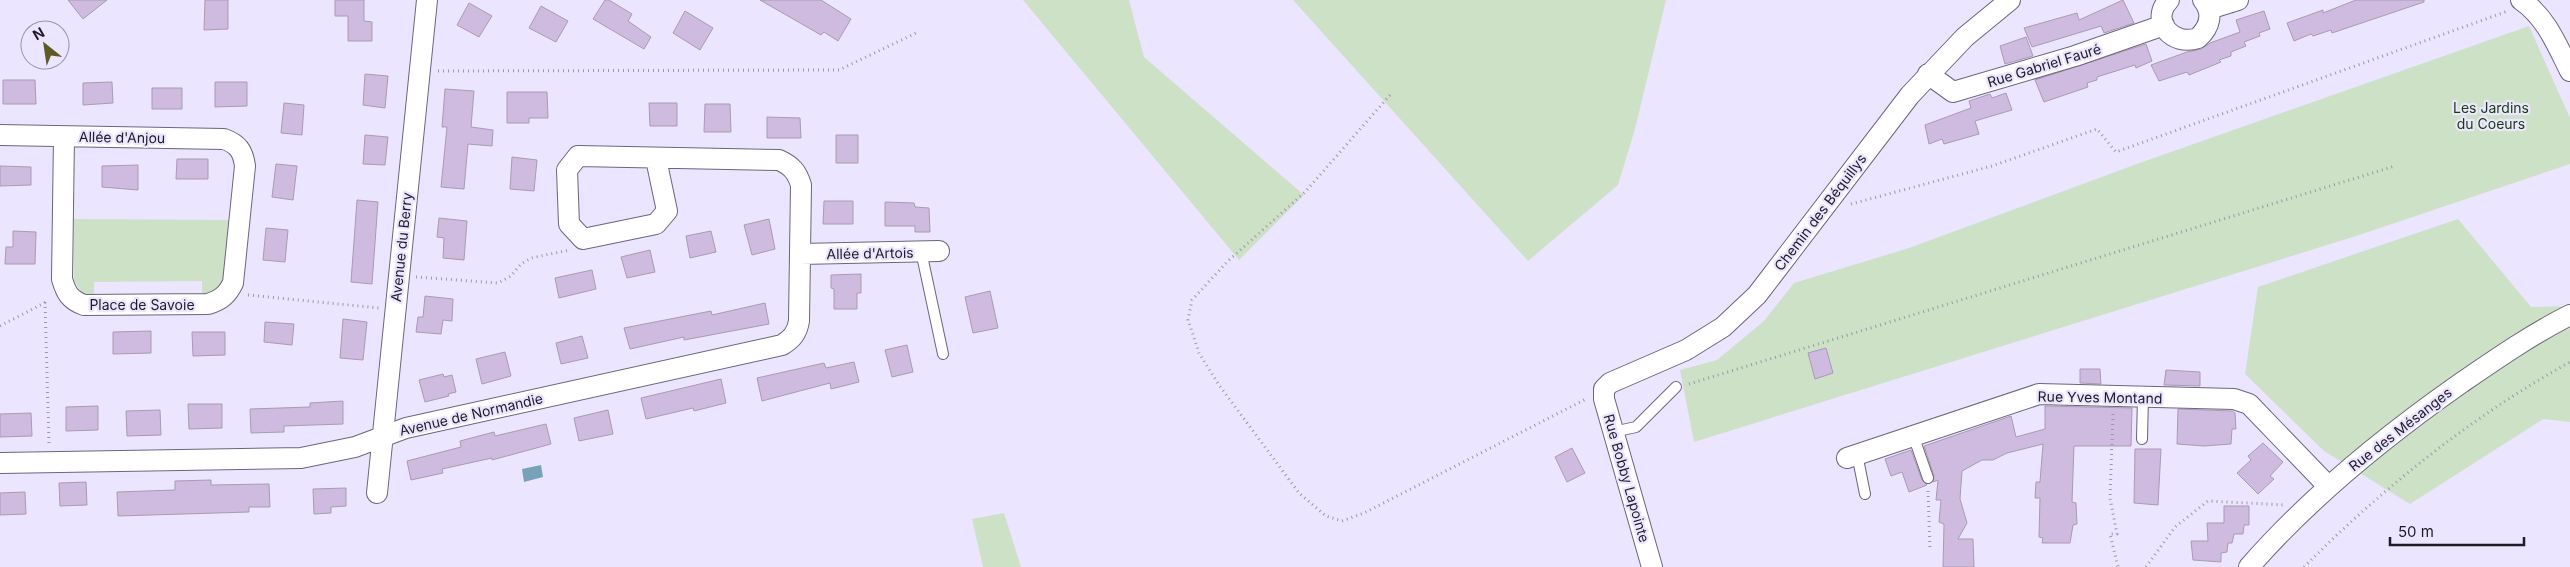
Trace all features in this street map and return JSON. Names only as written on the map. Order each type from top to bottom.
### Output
[{"type":"street","name":"Avenue du Berry","points":[[377,493],[394,310],[427,0]]},
{"type":"street","name":"Chemin des Béquillys","points":[[1604,389],[1610,383],[1686,350],[1724,326],[1757,295],[1886,124],[1928,74],[1965,37],[2010,0]]},
{"type":"street","points":[[2169,0],[2163,10],[2164,25],[2174,38],[2190,40],[2198,38],[2209,25],[2206,4],[2238,0]]},
{"type":"street","points":[[2524,2],[2550,30],[2570,71]]},
{"type":"street","name":"Rue Gabriel Fauré","points":[[1928,74],[1952,92],[2075,56],[2164,25]]},
{"type":"street","name":"Allée d'Anjou","points":[[0,135],[224,139],[233,142],[240,149],[245,166],[233,283],[228,293]]},
{"type":"street","points":[[64,137],[62,279],[65,290]]},
{"type":"street","points":[[578,156],[656,159],[667,211],[656,224],[583,239],[569,224],[567,170],[578,156]]},
{"type":"street","name":"Avenue de Normandie","points":[[0,463],[301,458],[355,447],[406,428],[782,345],[791,340],[798,330],[801,185],[797,174],[790,165],[779,160],[656,159]]},
{"type":"street","name":"Allée d'Artois","points":[[800,254],[930,251]]},
{"type":"street","name":"Place de Savoie","points":[[65,290],[73,301],[84,305],[208,304],[220,300],[228,293]]},
{"type":"street","name":"Rue des Mésanges","points":[[2249,567],[2306,506],[2328,486],[2438,398],[2500,356],[2570,315]]},
{"type":"street","name":"Rue Bobby Lapointe","points":[[1604,389],[1604,399],[1652,567]]},
{"type":"street","name":"Rue Yves Montand","points":[[1852,456],[2039,394],[2234,399],[2249,404],[2328,486]]},
{"type":"lane","points":[[930,251],[943,354]]},
{"type":"lane","points":[[1613,432],[1636,427],[1676,388]]},
{"type":"lane","points":[[2142,439],[2143,397]]},
{"type":"lane","points":[[1914,435],[1928,478]]},
{"type":"lane","points":[[1852,456],[1865,494]]},
{"type":"path","points":[[1848,205],[1992,166],[2097,129],[2116,152],[2524,2]]},
{"type":"path","points":[[420,71],[839,70],[916,33]]},
{"type":"path","points":[[1390,95],[1305,192],[1227,262],[1192,300],[1188,320],[1199,353],[1219,385],[1255,435],[1299,492],[1326,516],[1342,521],[1372,508],[1604,389]]},
{"type":"path","points":[[1676,388],[2395,166]]},
{"type":"path","points":[[398,276],[498,283],[510,276],[521,264],[531,258],[571,250],[583,239]]},
{"type":"path","points":[[0,326],[65,290]]},
{"type":"path","points":[[228,293],[394,310]]},
{"type":"path","points":[[45,302],[50,462]]},
{"type":"path","points":[[2304,567],[2352,519],[2441,444],[2531,384],[2570,362]]},
{"type":"path","points":[[2113,396],[2110,498],[2117,534],[2110,534],[2118,567]]},
{"type":"path","points":[[1928,478],[1930,550]]},
{"type":"path","points":[[2146,567],[2174,527],[2208,501],[2306,506]]},
{"type":"green space","points":[[1023,0],[1129,0],[1144,57],[1304,195],[1239,260]]},
{"type":"green space","points":[[1293,0],[1666,0],[1635,129],[1618,185],[1528,261]]},
{"type":"green space","name":"Les Jardins du Coeurs","points":[[2529,26],[2570,118],[2570,164],[2356,236],[1694,442],[1680,370],[1717,360],[1764,321],[1794,283],[1909,248],[2134,165]]},
{"type":"green space","points":[[74,219],[229,220],[224,278],[219,288],[202,297],[202,281],[94,282],[94,299],[82,294],[74,280]]},
{"type":"green space","points":[[2458,219],[2531,307],[2570,306],[2570,422],[2543,419],[2410,504],[2324,451],[2245,374],[2258,287]]},
{"type":"green space","points":[[1004,513],[1021,567],[983,567],[972,519]]},
{"type":"water","points":[[541,465],[543,477],[524,482],[522,469]]},
{"type":"building","points":[[68,0],[107,0],[83,19]]},
{"type":"building","points":[[205,0],[228,0],[228,29],[204,30]]},
{"type":"building","points":[[335,0],[364,0],[364,21],[372,22],[372,41],[348,41],[348,16],[335,16]]},
{"type":"building","points":[[605,0],[609,0],[632,14],[628,21],[651,37],[644,49],[593,19]]},
{"type":"building","points":[[760,0],[821,0],[851,19],[838,41],[824,32],[821,35]]},
{"type":"building","points":[[2123,0],[2134,23],[2104,33],[2101,26],[2032,47],[2024,28],[2077,13],[2079,20]]},
{"type":"building","points":[[2356,0],[2424,0],[2424,2],[2332,33],[2331,30],[2313,36],[2311,34],[2294,41],[2287,23],[2323,10],[2323,13]]},
{"type":"building","points":[[469,3],[492,16],[479,37],[457,25]]},
{"type":"building","points":[[541,6],[568,21],[556,42],[529,28]]},
{"type":"building","points":[[685,11],[713,28],[700,50],[673,33]]},
{"type":"building","points":[[2264,11],[2270,29],[2259,33],[2260,36],[2244,42],[2246,46],[2231,52],[2231,56],[2189,75],[2187,72],[2159,81],[2151,65],[2201,49],[2210,43],[2240,32],[2236,20]]},
{"type":"building","points":[[2026,37],[2033,56],[2005,64],[2000,46]]},
{"type":"building","points":[[2146,44],[2152,61],[2136,68],[2135,65],[2097,77],[2097,80],[2087,83],[2088,87],[2044,102],[2035,80]]},
{"type":"building","points":[[365,74],[388,76],[385,108],[363,105]]},
{"type":"building","points":[[3,80],[35,80],[36,104],[3,104]]},
{"type":"building","points":[[112,82],[113,103],[83,105],[83,83]]},
{"type":"building","points":[[215,82],[247,82],[247,106],[215,107]]},
{"type":"building","points":[[152,88],[182,88],[182,109],[152,109]]},
{"type":"building","points":[[445,89],[474,91],[471,127],[493,130],[492,146],[468,144],[464,189],[441,187],[447,127],[442,127]]},
{"type":"building","points":[[507,92],[547,92],[548,118],[529,118],[529,123],[507,123]]},
{"type":"building","points":[[2006,93],[2012,110],[1975,121],[1979,134],[1944,144],[1942,139],[1929,144],[1925,125],[1971,108],[1969,101],[1990,94],[1992,98]]},
{"type":"building","points":[[284,103],[304,105],[302,135],[281,133]]},
{"type":"building","points":[[649,103],[677,103],[677,126],[650,126]]},
{"type":"building","points":[[705,104],[730,104],[731,132],[704,132]]},
{"type":"building","points":[[767,117],[800,118],[801,138],[767,138]]},
{"type":"building","points":[[365,135],[388,137],[385,165],[363,164]]},
{"type":"building","points":[[836,135],[858,135],[858,163],[836,163]]},
{"type":"building","points":[[512,157],[537,160],[534,191],[510,189]]},
{"type":"building","points":[[177,159],[208,159],[208,179],[176,179]]},
{"type":"building","points":[[276,164],[297,166],[293,200],[272,197]]},
{"type":"building","points":[[138,165],[138,190],[102,187],[102,166]]},
{"type":"building","points":[[0,166],[31,167],[31,185],[0,186]]},
{"type":"building","points":[[357,200],[378,202],[372,284],[351,282]]},
{"type":"building","points":[[824,201],[853,201],[853,224],[823,224]]},
{"type":"building","points":[[885,202],[914,203],[915,207],[929,208],[930,232],[915,232],[915,226],[885,226]]},
{"type":"building","points":[[439,218],[467,221],[464,260],[443,258],[444,238],[437,237]]},
{"type":"building","points":[[769,219],[775,249],[752,255],[744,225]]},
{"type":"building","points":[[266,228],[288,230],[285,262],[263,260]]},
{"type":"building","points":[[13,231],[36,232],[35,264],[5,264],[6,247],[13,247]]},
{"type":"building","points":[[711,231],[716,252],[690,258],[686,236]]},
{"type":"building","points":[[650,250],[655,272],[627,278],[621,257]]},
{"type":"building","points":[[592,270],[596,289],[559,298],[555,278]]},
{"type":"building","points":[[861,274],[861,293],[857,293],[857,309],[834,309],[834,289],[831,288],[831,275]]},
{"type":"building","points":[[990,291],[998,328],[973,333],[965,297]]},
{"type":"building","points":[[425,296],[453,299],[452,321],[443,320],[441,334],[416,332],[418,317],[423,317]]},
{"type":"building","points":[[765,303],[769,324],[684,340],[684,337],[630,349],[624,328],[711,311],[712,315]]},
{"type":"building","points":[[343,319],[367,322],[363,360],[340,358]]},
{"type":"building","points":[[265,322],[294,324],[292,345],[264,342]]},
{"type":"building","points":[[151,331],[151,353],[113,354],[113,332]]},
{"type":"building","points":[[192,332],[225,332],[225,355],[193,356]]},
{"type":"building","points":[[582,336],[588,358],[561,364],[556,343]]},
{"type":"building","points":[[907,345],[913,372],[892,377],[885,350]]},
{"type":"building","points":[[1826,348],[1833,373],[1815,379],[1808,353]]},
{"type":"building","points":[[505,352],[511,376],[482,384],[476,359]]},
{"type":"building","points":[[854,362],[859,382],[831,389],[830,383],[762,401],[757,378],[824,363],[826,368]]},
{"type":"building","points":[[2080,369],[2100,369],[2101,384],[2080,383]]},
{"type":"building","points":[[2166,370],[2200,372],[2200,386],[2164,385]]},
{"type":"building","points":[[443,374],[444,377],[452,375],[456,392],[448,394],[449,396],[425,402],[419,380]]},
{"type":"building","points":[[721,379],[726,403],[694,411],[693,408],[646,419],[641,398]]},
{"type":"building","points":[[343,401],[343,424],[284,426],[284,432],[251,433],[250,409],[310,407],[310,403]]},
{"type":"building","points":[[188,404],[222,404],[222,428],[189,429]]},
{"type":"building","points":[[98,406],[98,430],[66,431],[66,407]]},
{"type":"building","points":[[2045,406],[2132,408],[2131,446],[2074,446],[2072,502],[2076,503],[2077,524],[2073,525],[2070,543],[2042,543],[2043,538],[2039,537],[2040,498],[2035,498],[2036,482],[2040,482],[2043,444],[2007,453],[1993,460],[1982,460],[1962,471],[1960,499],[1967,523],[1958,539],[1973,539],[1974,567],[1943,567],[1944,524],[1939,522],[1941,500],[1936,500],[1938,480],[1933,482],[1934,476],[1924,446],[2011,416],[2016,437],[2045,429]]},
{"type":"building","points":[[2178,409],[2232,411],[2235,413],[2236,429],[2232,429],[2231,444],[2204,446],[2177,444]]},
{"type":"building","points":[[160,410],[161,435],[127,436],[126,411]]},
{"type":"building","points":[[608,410],[613,434],[579,441],[574,418]]},
{"type":"building","points":[[31,413],[32,436],[0,437],[0,414]]},
{"type":"building","points":[[546,424],[551,444],[492,460],[492,458],[442,469],[443,473],[411,480],[407,461],[461,447],[460,441],[494,432],[495,436]]},
{"type":"building","points":[[2263,443],[2283,462],[2270,476],[2274,479],[2258,494],[2237,473],[2251,460],[2248,456]]},
{"type":"building","points":[[1572,448],[1585,473],[1567,482],[1555,457]]},
{"type":"building","points":[[2135,449],[2161,449],[2158,505],[2134,503]]},
{"type":"building","points":[[1911,450],[1922,480],[1927,485],[1909,492],[1902,472],[1891,476],[1885,459]]},
{"type":"building","points":[[211,480],[211,485],[269,484],[270,507],[249,507],[249,512],[118,516],[117,492],[175,490],[175,481]]},
{"type":"building","points":[[86,482],[87,505],[60,506],[59,483]]},
{"type":"building","points":[[346,488],[346,506],[331,507],[331,513],[314,514],[313,489]]},
{"type":"building","points":[[25,492],[26,514],[0,515],[0,493]]},
{"type":"building","points":[[2224,506],[2249,506],[2249,525],[2244,525],[2243,534],[2234,534],[2232,543],[2228,543],[2227,552],[2221,553],[2221,562],[2193,560],[2191,541],[2208,541],[2207,523],[2224,523]]}]
